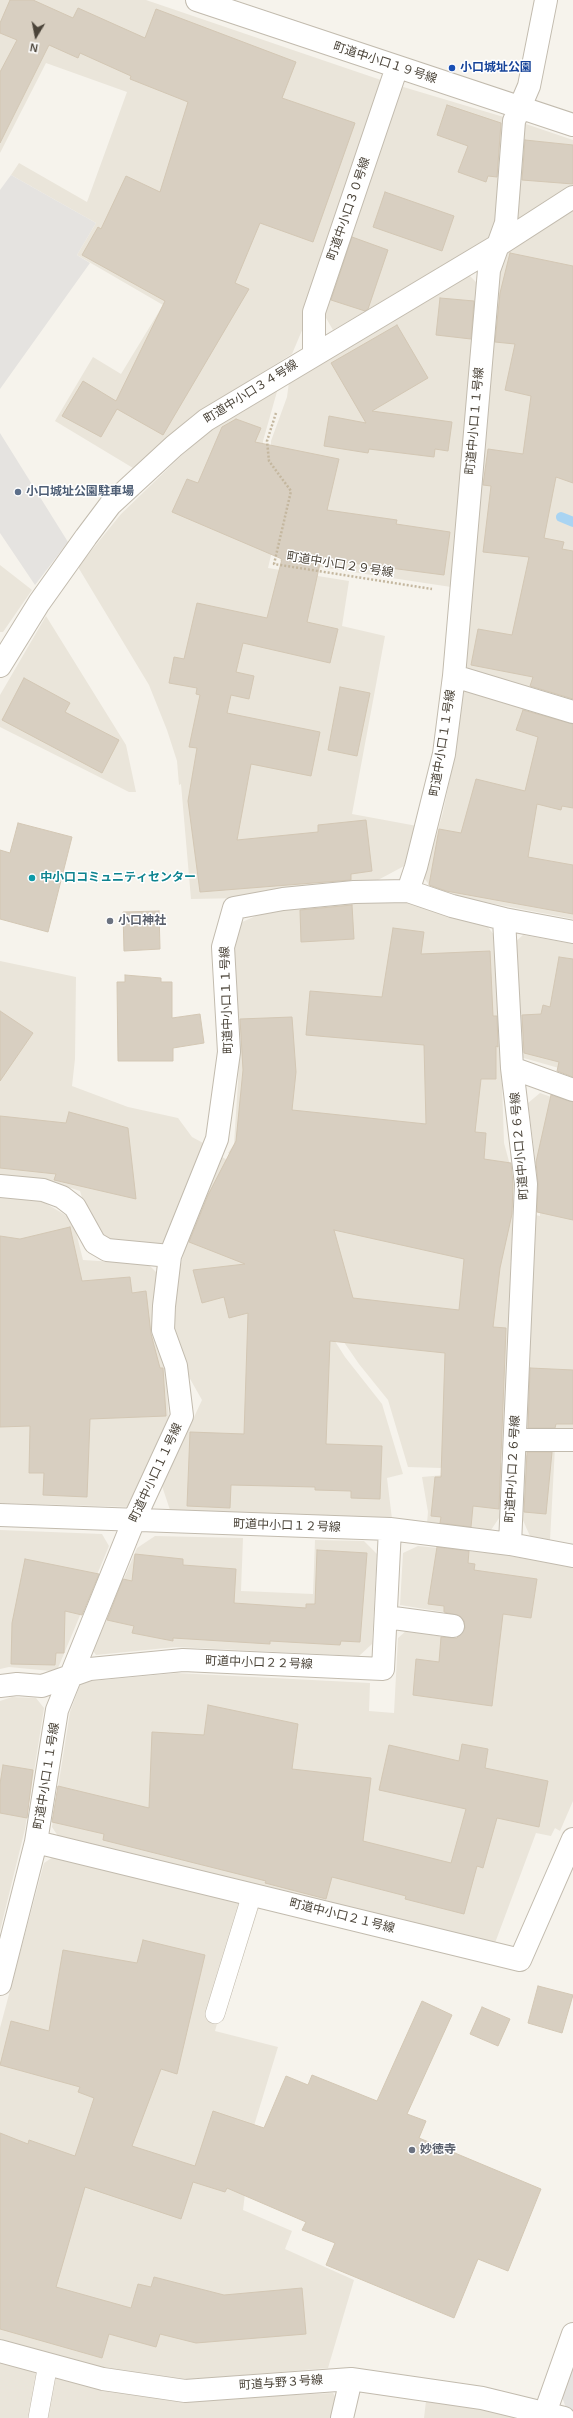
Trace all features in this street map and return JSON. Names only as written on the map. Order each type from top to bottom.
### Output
[{"type":"street","name":"町道中小口１９号線","points":[[197,0],[573,124]]},
{"type":"street","name":"町道中小口１１号線","points":[[0,1984],[5,1949],[36,1842],[57,1710],[69,1677],[134,1520],[182,1416],[176,1366],[163,1330],[170,1256],[217,1139],[229,1052],[223,947],[234,908],[283,900],[354,892],[408,891],[435,798],[444,754],[454,676],[489,270],[506,223],[514,121],[529,86],[546,0]]},
{"type":"street","name":"町道中小口３０号線","points":[[314,353],[314,312],[397,67]]},
{"type":"street","name":"町道中小口３４号線","points":[[2,658],[61,571],[110,506],[174,446],[206,420],[314,353],[497,246],[573,197]]},
{"type":"street","points":[[454,676],[573,712]]},
{"type":"street","points":[[408,891],[452,906],[504,919],[573,932]]},
{"type":"street","name":"町道中小口２６号線","points":[[504,919],[512,1068],[526,1184],[510,1544]]},
{"type":"street","points":[[512,1068],[573,1090]]},
{"type":"street","points":[[0,1186],[43,1190],[62,1197],[75,1207],[95,1243],[107,1250],[170,1256]]},
{"type":"street","points":[[515,1440],[573,1440]]},
{"type":"street","name":"町道中小口１２号線","points":[[0,1515],[390,1529],[510,1544],[573,1556]]},
{"type":"street","name":"町道中小口２２号線","points":[[0,1686],[17,1684],[42,1686],[90,1669],[183,1660],[383,1669],[390,1529]]},
{"type":"street","points":[[386,1616],[454,1626]]},
{"type":"street","name":"町道中小口２１号線","points":[[36,1842],[520,1960],[573,1839]]},
{"type":"street","points":[[555,2415],[573,2334]]},
{"type":"street","name":"町道与野３号線","points":[[0,2351],[103,2379],[185,2391],[351,2379],[482,2398],[555,2415]]},
{"type":"street","points":[[342,2418],[351,2379]]},
{"type":"lane","points":[[215,2014],[252,1894]]},
{"type":"lane","points":[[38,2418],[48,2364]]},
{"type":"path","name":"町道中小口２９号線","points":[[280,375],[283,385],[282,396],[267,441],[267,450],[269,461],[291,491],[274,564],[460,593]]},
{"type":"shaded area","points":[[0,0],[146,0],[381,80],[384,86],[324,253],[303,328],[292,354],[192,416],[133,468],[55,421],[93,357],[121,374],[163,305],[77,255],[96,223],[11,175],[19,163],[87,202],[127,92],[46,63],[0,153]]},
{"type":"shaded area","points":[[400,86],[507,118],[496,234],[333,330],[322,311]]},
{"type":"shaded area","points":[[520,122],[573,140],[573,184],[512,223]]},
{"type":"shaded area","points":[[11,175],[96,223],[77,255],[90,263],[0,389],[0,190]]},
{"type":"shaded area","points":[[573,210],[573,521],[559,515],[560,518],[573,524],[573,705],[465,672],[492,334],[500,271],[506,251]]},
{"type":"shaded area","points":[[469,275],[479,285],[451,587],[280,561],[296,490],[271,449],[271,441],[287,397],[289,382]]},
{"type":"shaded area","points":[[278,388],[263,441],[263,449],[286,491],[268,568],[349,581],[342,626],[385,636],[352,814],[417,826],[406,865],[378,880],[328,884],[243,898],[191,899],[181,784],[179,785],[177,761],[167,730],[149,685],[78,567],[121,514],[181,456],[213,428]]},
{"type":"shaded area","name":"小口城址公園駐車場","points":[[0,433],[68,542],[35,585],[0,533]]},
{"type":"shaded area","points":[[0,565],[32,590],[3,632],[0,632]]},
{"type":"shaded area","points":[[46,616],[126,745],[136,792],[129,792],[0,727],[0,695]]},
{"type":"shaded area","points":[[464,689],[573,718],[573,919],[474,900],[439,890],[430,886],[424,878],[443,812],[455,754]]},
{"type":"shaded area","points":[[407,899],[449,916],[488,927],[494,935],[500,1025],[504,1143],[514,1180],[504,1448],[456,1465],[440,1468],[408,1467],[388,1400],[359,1364],[339,1335],[265,1174],[228,1153],[234,1144],[239,1058],[232,947],[240,923],[258,915],[288,907]]},
{"type":"shaded area","points":[[523,935],[573,944],[573,1072],[520,1057],[514,943]]},
{"type":"shaded area","points":[[0,961],[76,977],[75,1059],[72,1086],[128,1107],[178,1118],[192,1137],[205,1144],[166,1241],[160,1244],[107,1240],[101,1234],[83,1201],[80,1191],[47,1180],[0,1176]]},
{"type":"shaded area","points":[[540,1093],[573,1105],[573,1433],[532,1433],[525,1428],[535,1215],[540,1216],[539,1187],[528,1103]]},
{"type":"shaded area","points":[[222,1157],[262,1180],[333,1338],[345,1357],[382,1404],[403,1474],[387,1478],[392,1519],[170,1510],[162,1486],[202,1400],[189,1377],[174,1330],[178,1275],[191,1225]]},
{"type":"shaded area","points":[[0,1197],[40,1200],[67,1216],[76,1232],[83,1260],[148,1264],[158,1274],[154,1332],[156,1345],[165,1366],[169,1418],[130,1507],[0,1503]]},
{"type":"shaded area","points":[[555,1447],[550,1540],[530,1536],[521,1516],[524,1456]]},
{"type":"shaded area","points":[[504,1462],[501,1515],[491,1530],[427,1523],[428,1512],[422,1477],[455,1474]]},
{"type":"shaded area","points":[[0,1530],[102,1534],[109,1546],[58,1668],[51,1671],[9,1667],[0,1669]]},
{"type":"shaded area","points":[[155,1536],[243,1538],[241,1591],[313,1594],[315,1540],[364,1541],[377,1554],[372,1644],[359,1656],[176,1647],[96,1655],[93,1651],[137,1548]]},
{"type":"shaded area","points":[[418,1546],[499,1554],[573,1567],[573,1801],[560,1831],[555,1828],[551,1836],[536,1833],[495,1943],[58,1836],[52,1827],[70,1712],[81,1682],[177,1673],[370,1683],[369,1711],[394,1713],[398,1638],[406,1631],[445,1637],[459,1646],[462,1615],[400,1605],[403,1553]]},
{"type":"shaded area","points":[[12,1697],[36,1698],[44,1708],[25,1829],[0,1931],[0,1701]]},
{"type":"shaded area","points":[[53,1857],[259,1907],[223,2021],[218,2020],[215,2031],[278,2047],[253,2129],[243,2210],[292,2231],[285,2249],[354,2280],[328,2368],[184,2380],[105,2370],[0,2339],[0,2028],[44,1863]]},
{"type":"shaded area","points":[[0,2361],[94,2388],[175,2401],[333,2393],[339,2404],[336,2418],[0,2418]]},
{"type":"shaded area","points":[[573,2365],[573,2410],[566,2408],[562,2397]]},
{"type":"shaded area","points":[[426,2401],[472,2406],[518,2418],[424,2418]]},
{"type":"building","points":[[10,0],[33,0],[73,18],[78,8],[145,38],[156,9],[296,62],[282,98],[355,123],[313,242],[260,223],[235,283],[249,289],[163,435],[117,409],[101,437],[62,416],[83,381],[116,401],[165,301],[82,255],[98,227],[101,229],[126,176],[160,192],[188,102],[130,79],[131,76],[80,53],[78,58],[49,45],[0,143],[0,72],[17,40],[0,33],[0,23]]},
{"type":"building","points":[[447,105],[501,123],[497,177],[488,176],[486,182],[458,172],[468,146],[437,135]]},
{"type":"building","points":[[525,140],[573,145],[573,184],[522,180]]},
{"type":"building","points":[[385,192],[454,216],[442,251],[373,227]]},
{"type":"building","points":[[352,237],[388,250],[368,309],[365,311],[331,300]]},
{"type":"building","points":[[510,253],[573,266],[573,483],[556,477],[544,538],[564,542],[562,549],[573,551],[573,699],[530,686],[533,677],[471,665],[478,629],[512,635],[529,557],[483,552],[491,486],[483,485],[488,449],[523,454],[531,396],[505,390],[515,344],[495,342],[500,293]]},
{"type":"building","points":[[440,298],[474,301],[471,339],[436,335]]},
{"type":"building","points":[[397,325],[428,378],[372,411],[452,422],[448,451],[435,449],[434,457],[369,449],[368,453],[324,446],[329,416],[366,423],[331,363]]},
{"type":"building","points":[[236,419],[261,428],[255,442],[339,459],[327,510],[397,520],[396,524],[450,532],[444,575],[321,559],[307,622],[338,629],[330,663],[243,643],[236,672],[254,676],[249,699],[231,695],[227,713],[320,732],[311,776],[251,764],[237,840],[318,832],[318,825],[366,820],[372,871],[351,874],[351,880],[200,892],[188,801],[197,748],[189,747],[200,695],[196,694],[197,688],[169,683],[174,657],[184,659],[197,603],[267,618],[282,559],[172,512],[187,479],[198,483],[222,427]]},
{"type":"building","points":[[24,678],[70,703],[65,712],[119,740],[102,773],[2,720]]},
{"type":"building","points":[[340,687],[370,693],[357,756],[328,750]]},
{"type":"building","points":[[523,710],[573,724],[573,808],[562,806],[561,810],[537,804],[528,857],[573,865],[573,914],[446,891],[429,885],[439,829],[461,833],[476,779],[525,791],[538,737],[516,730]]},
{"type":"building","name":"中小口コミュニティセンター","points":[[18,823],[72,837],[48,932],[0,919],[0,850],[10,853]]},
{"type":"building","points":[[352,905],[354,939],[301,942],[300,910]]},
{"type":"building","points":[[159,911],[160,949],[124,951],[123,912]]},
{"type":"building","points":[[393,928],[424,932],[421,954],[490,951],[493,1016],[497,1016],[498,1047],[496,1046],[496,1079],[481,1079],[475,1132],[486,1133],[484,1159],[511,1163],[513,1184],[512,1214],[500,1268],[493,1327],[506,1328],[499,1509],[473,1506],[471,1527],[440,1523],[441,1517],[431,1516],[435,1477],[441,1477],[445,1353],[330,1341],[326,1444],[382,1446],[380,1499],[351,1498],[351,1491],[315,1490],[315,1487],[231,1485],[230,1508],[187,1506],[190,1432],[244,1434],[248,1313],[229,1318],[224,1297],[202,1303],[193,1270],[245,1264],[189,1242],[208,1195],[236,1141],[243,1070],[240,1019],[292,1017],[296,1072],[292,1110],[426,1124],[424,1045],[306,1035],[310,991],[382,997]],"holes":[[[334,1230],[464,1259],[459,1310],[353,1298]]]},
{"type":"building","points":[[559,957],[573,959],[573,1077],[557,1071],[559,1062],[524,1053],[522,1015],[541,1014],[543,1005],[550,1007]]},
{"type":"building","points":[[125,975],[161,978],[161,982],[172,982],[172,1018],[200,1014],[204,1043],[173,1048],[173,1061],[118,1061],[117,982],[125,982]]},
{"type":"building","points":[[0,1011],[33,1033],[0,1081]]},
{"type":"building","points":[[551,1095],[573,1102],[573,1220],[537,1212],[538,1184],[536,1162]]},
{"type":"building","points":[[69,1112],[128,1128],[136,1199],[54,1180],[56,1174],[0,1168],[0,1116],[66,1123]]},
{"type":"building","points":[[70,1227],[82,1281],[130,1277],[132,1293],[146,1291],[151,1334],[160,1368],[163,1368],[166,1416],[90,1419],[87,1497],[43,1495],[44,1473],[29,1473],[30,1426],[0,1427],[0,1236],[20,1239]]},
{"type":"building","points":[[530,1368],[573,1370],[573,1424],[556,1424],[555,1428],[528,1428]]},
{"type":"building","points":[[527,1452],[552,1452],[546,1514],[524,1512]]},
{"type":"building","points":[[437,1547],[469,1551],[468,1563],[475,1564],[474,1570],[537,1579],[531,1618],[503,1614],[492,1706],[413,1695],[416,1659],[439,1662],[441,1637],[457,1638],[465,1628],[464,1621],[460,1616],[444,1612],[444,1606],[428,1604]]},
{"type":"building","points":[[317,1550],[367,1553],[360,1642],[341,1641],[340,1645],[270,1641],[270,1644],[173,1638],[173,1641],[132,1633],[134,1626],[107,1620],[123,1579],[132,1581],[135,1554],[183,1559],[183,1565],[236,1569],[234,1603],[306,1608],[306,1604],[315,1604]]},
{"type":"building","points":[[25,1559],[99,1574],[82,1615],[65,1611],[64,1653],[56,1653],[55,1665],[11,1664],[12,1623]]},
{"type":"building","points":[[208,1705],[298,1724],[292,1769],[371,1778],[363,1841],[451,1863],[466,1809],[379,1790],[389,1745],[459,1761],[462,1744],[488,1749],[485,1768],[548,1781],[539,1827],[497,1818],[483,1868],[477,1866],[464,1914],[405,1899],[406,1896],[332,1877],[326,1899],[265,1883],[266,1881],[103,1840],[104,1834],[52,1822],[58,1786],[149,1808],[152,1732],[204,1735]]},
{"type":"building","points":[[3,1765],[33,1770],[27,1818],[0,1813],[0,1784]]},
{"type":"building","points":[[143,1940],[205,1955],[177,2074],[161,2069],[132,2146],[195,2166],[213,2111],[264,2128],[286,2076],[308,2085],[312,2075],[377,2101],[422,2001],[452,2015],[407,2114],[426,2121],[419,2138],[541,2189],[508,2271],[478,2259],[454,2318],[326,2265],[335,2243],[302,2230],[306,2222],[227,2188],[225,2192],[193,2182],[181,2219],[85,2187],[56,2287],[131,2308],[138,2284],[151,2287],[154,2277],[224,2295],[302,2288],[306,2334],[196,2343],[160,2334],[156,2347],[109,2334],[102,2358],[0,2329],[0,2133],[28,2144],[29,2140],[75,2156],[94,2098],[78,2092],[80,2087],[0,2065],[11,2021],[49,2031],[63,1950],[137,1963]]},
{"type":"building","points":[[538,1986],[573,1995],[562,2033],[528,2023]]},
{"type":"building","points":[[482,2007],[510,2019],[498,2046],[470,2034]]},
{"type":"waterway","points":[[561,517],[573,522]]},
{"type":"place","name":"小口城址公園","points":[[452,68]]},
{"type":"place","name":"小口城址公園駐車場","points":[[18,492]]},
{"type":"place","name":"中小口コミュニティセンター","points":[[32,878]]},
{"type":"place","name":"小口神社","points":[[110,921]]},
{"type":"place","name":"妙徳寺","points":[[412,2150]]}]
